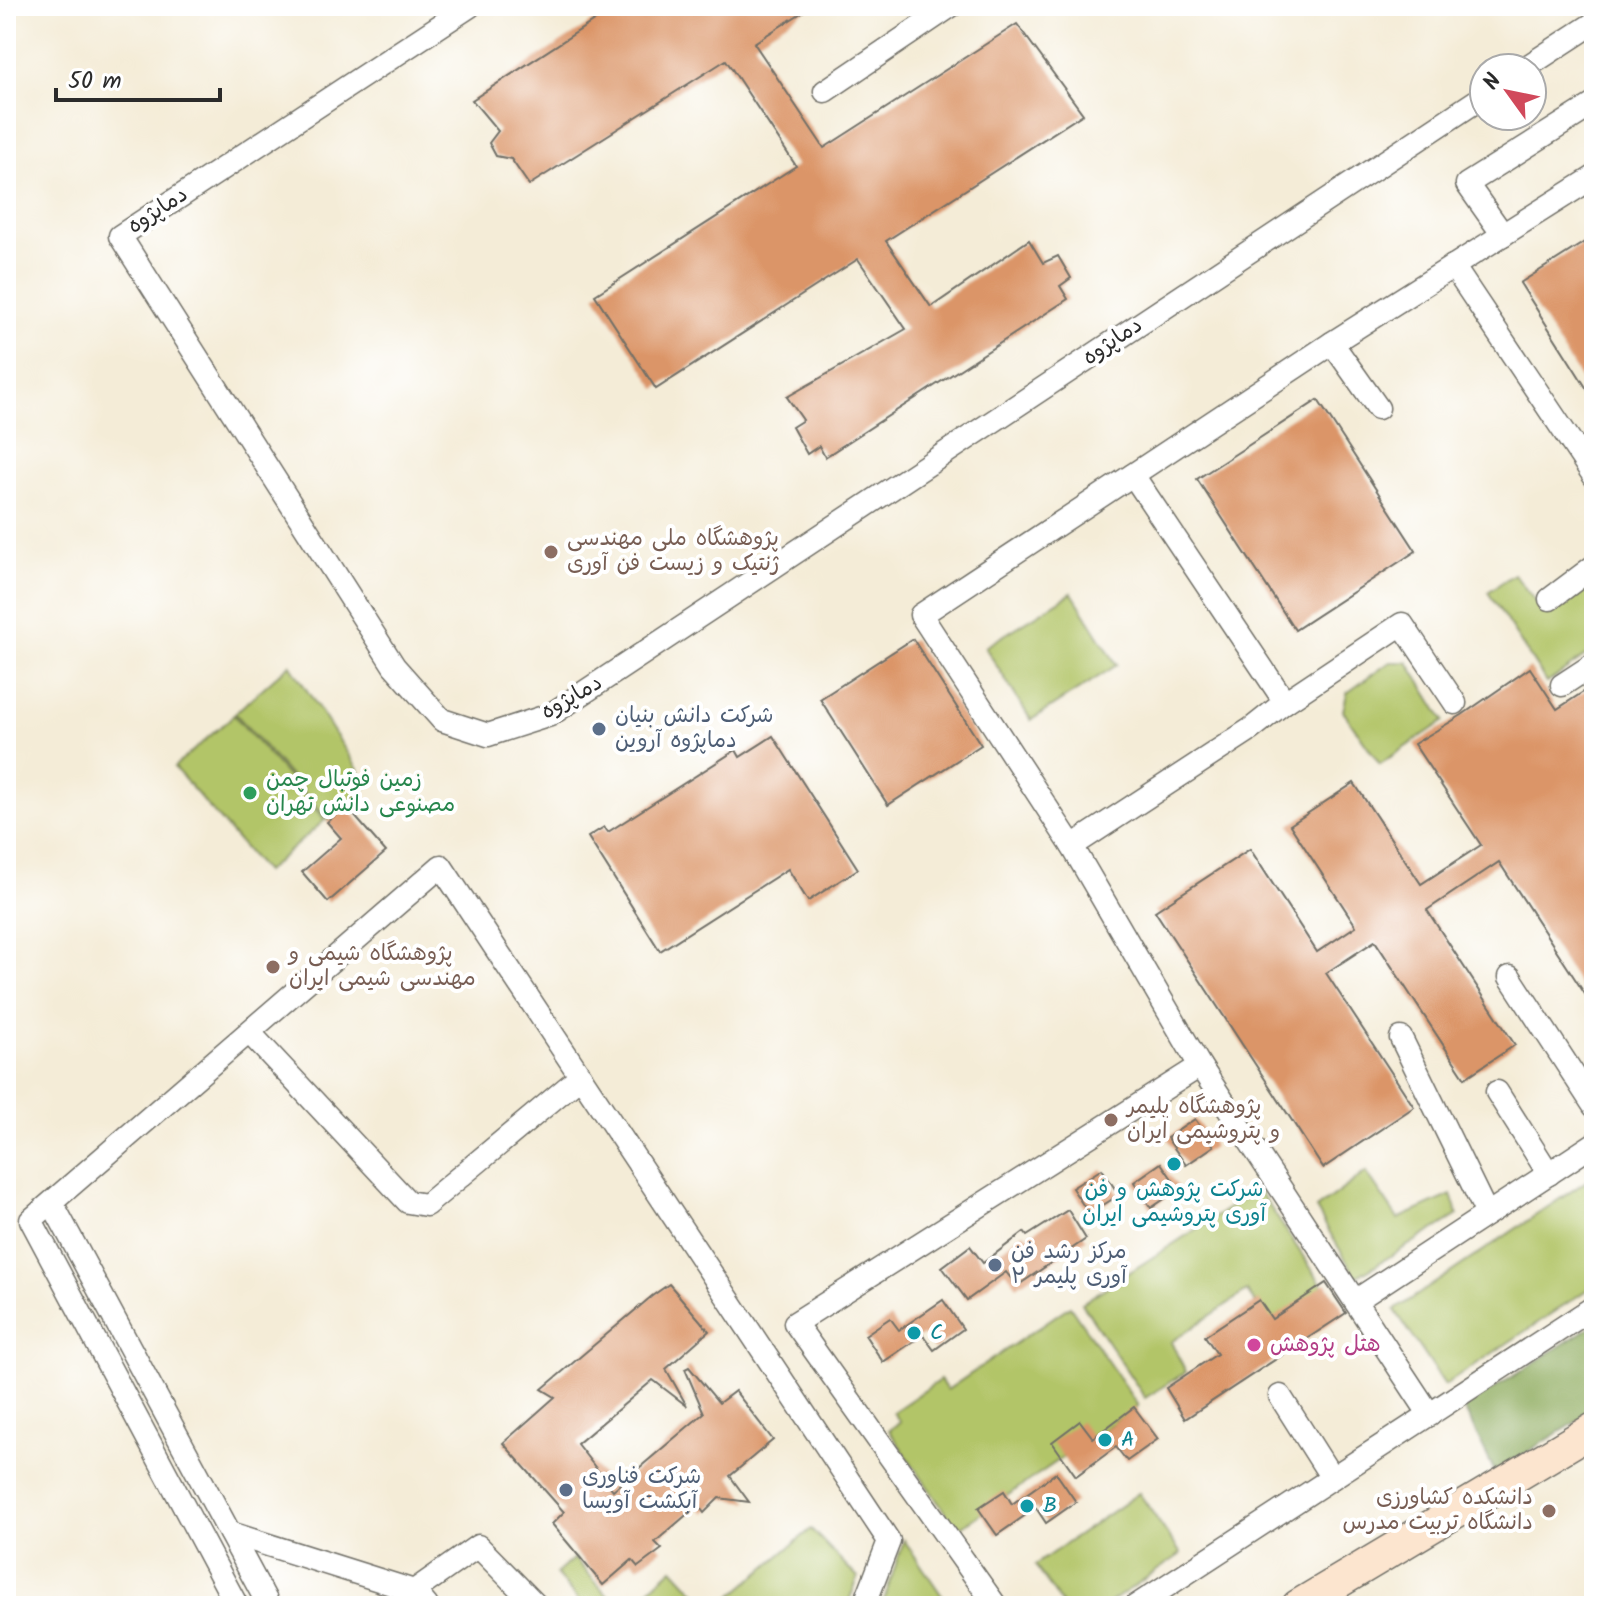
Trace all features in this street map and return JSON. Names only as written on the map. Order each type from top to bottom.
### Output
[{"type":"street","name":"دماپژوه","points":[[470,6],[120,236],[394,666],[442,720],[488,735],[550,715],[1468,107]]},
{"type":"street","points":[[825,91],[951,6]]},
{"type":"street","points":[[1548,53],[1594,23]]},
{"type":"street","points":[[1503,235],[1467,184],[1594,104]]},
{"type":"street","points":[[1430,1415],[1200,1066],[1072,846],[921,615],[1332,343],[1594,177]]},
{"type":"street","points":[[1453,266],[1594,476]]},
{"type":"street","points":[[1332,343],[1378,408]]},
{"type":"street","points":[[1133,475],[1285,702]]},
{"type":"street","points":[[1550,599],[1594,566]]},
{"type":"street","points":[[1072,846],[1251,729],[1285,702],[1402,624],[1455,703]]},
{"type":"street","points":[[1562,685],[1594,664]]},
{"type":"street","points":[[237,1606],[31,1220],[441,866],[889,1541],[864,1606]]},
{"type":"street","points":[[1510,977],[1594,1106]]},
{"type":"street","points":[[249,1032],[408,1202],[426,1205],[581,1076]]},
{"type":"street","points":[[1401,1038],[1487,1214]]},
{"type":"street","points":[[996,1606],[795,1323],[1200,1066]]},
{"type":"street","points":[[1497,1092],[1549,1174]]},
{"type":"street","points":[[1355,1301],[1594,1144]]},
{"type":"street","points":[[52,1203],[269,1606]]},
{"type":"street","points":[[1136,1606],[1594,1307]]},
{"type":"street","points":[[1280,1396],[1332,1478]]},
{"type":"street","points":[[1298,1606],[1594,1429]]},
{"type":"street","points":[[230,1533],[420,1599],[478,1546],[537,1606]]},
{"type":"green space","points":[[1514,574],[1545,614],[1594,583],[1594,650],[1547,683],[1488,592]]},
{"type":"green space","points":[[1072,593],[1117,665],[1031,720],[985,647]]},
{"type":"green space","points":[[1390,662],[1408,662],[1444,721],[1380,764],[1343,711],[1347,693]]},
{"type":"green space","points":[[290,664],[368,785],[328,820],[235,713]]},
{"type":"green space","name":"زمین فوتبال چمن مصنوعی دانش تهران","points":[[234,715],[325,820],[265,872],[174,767]]},
{"type":"green space","points":[[1366,1172],[1398,1219],[1451,1195],[1458,1215],[1356,1277],[1316,1209]]},
{"type":"green space","points":[[1594,1176],[1594,1285],[1445,1385],[1395,1310]]},
{"type":"green space","points":[[1258,1189],[1325,1289],[1271,1326],[1247,1291],[1171,1342],[1186,1372],[1145,1398],[1082,1303]]},
{"type":"green space","points":[[1070,1306],[1138,1406],[957,1530],[889,1430],[900,1422],[893,1412],[940,1380],[947,1390]]},
{"type":"green space","points":[[1594,1324],[1594,1411],[1495,1472],[1464,1408]]},
{"type":"green space","points":[[1139,1493],[1181,1554],[1105,1606],[1063,1606],[1035,1565]]},
{"type":"green space","points":[[811,1529],[858,1578],[847,1606],[720,1606]]},
{"type":"green space","points":[[904,1540],[949,1606],[882,1606]]},
{"type":"green space","points":[[574,1558],[617,1606],[584,1606],[556,1574]]},
{"type":"green space","points":[[673,1568],[708,1606],[631,1606]]},
{"type":"building","points":[[617,6],[812,6],[754,43],[824,148],[1017,24],[1083,114],[886,241],[931,307],[1029,240],[1043,263],[1058,256],[1071,278],[1060,286],[1068,299],[825,457],[819,446],[807,454],[792,427],[803,420],[787,397],[906,329],[858,259],[656,389],[595,295],[796,166],[726,60],[529,185],[511,159],[496,156],[489,143],[498,131],[472,100]]},
{"type":"building","points":[[1594,236],[1594,400],[1520,283]]},
{"type":"building","points":[[1318,400],[1416,551],[1295,630],[1197,479]]},
{"type":"building","points":[[913,639],[981,745],[888,805],[820,699]]},
{"type":"building","points":[[1530,668],[1557,709],[1594,685],[1594,1008],[1499,862],[1427,910],[1515,1045],[1465,1078],[1375,941],[1326,973],[1414,1107],[1323,1168],[1155,911],[1250,849],[1317,952],[1356,926],[1290,825],[1354,783],[1421,884],[1481,845],[1414,744]]},
{"type":"building","points":[[773,736],[858,869],[808,901],[788,869],[660,951],[588,837],[604,827],[608,832],[736,750],[740,757]]},
{"type":"building","points":[[346,806],[386,852],[328,902],[302,872],[341,838],[327,822]]},
{"type":"building","points":[[1195,1119],[1214,1146],[1186,1165],[1167,1138]]},
{"type":"building","points":[[1161,1163],[1179,1189],[1151,1208],[1134,1182]]},
{"type":"building","points":[[1102,1169],[1119,1195],[1089,1214],[1072,1188]]},
{"type":"building","name":"مرکز رشد فن آوری پلیمر ۲","points":[[1068,1210],[1086,1239],[1017,1286],[1006,1272],[967,1300],[942,1267],[970,1246],[983,1263],[1024,1232],[1027,1236]]},
{"type":"building","name":"هتل پژوهش","points":[[1326,1283],[1346,1313],[1185,1419],[1166,1388],[1217,1354],[1205,1336],[1259,1300],[1272,1319]]},
{"type":"building","points":[[669,1284],[709,1331],[666,1369],[687,1406],[653,1380],[577,1444],[613,1490],[704,1413],[685,1369],[689,1367],[719,1403],[735,1391],[773,1440],[730,1476],[749,1502],[719,1498],[704,1513],[698,1505],[655,1542],[662,1549],[638,1567],[632,1560],[603,1585],[552,1524],[564,1512],[503,1443],[555,1397],[542,1389]]},
{"type":"building","name":"C","points":[[943,1300],[963,1329],[934,1350],[923,1335],[883,1362],[865,1335],[890,1318],[899,1330]]},
{"type":"building","name":"A","points":[[1134,1407],[1158,1439],[1127,1461],[1116,1447],[1076,1476],[1052,1442],[1080,1421],[1093,1438]]},
{"type":"building","name":"B","points":[[1056,1473],[1076,1502],[1046,1523],[1036,1508],[997,1535],[978,1508],[1004,1491],[1012,1504]]},
{"type":"place","name":"پژوهشگاه ملی مهندسی ژنتیک و زیست فن آوری","points":[[551,552]]},
{"type":"place","name":"شرکت دانش بنیان دماپژوه آروین","points":[[599,729]]},
{"type":"place","name":"زمین فوتبال چمن مصنوعی دانش تهران","points":[[250,793]]},
{"type":"place","name":"پژوهشگاه شیمی و مهندسی شیمی ایران","points":[[273,967]]},
{"type":"place","name":"پژوهشگاه پلیمر و پتروشیمی ایران","points":[[1111,1120]]},
{"type":"place","name":"شرکت پژوهش و فن آوری پتروشیمی ایران","points":[[1174,1164]]},
{"type":"place","name":"مرکز رشد فن آوری پلیمر ۲","points":[[995,1265]]},
{"type":"place","name":"C","points":[[914,1333]]},
{"type":"place","name":"هتل پژوهش","points":[[1254,1345]]},
{"type":"place","name":"A","points":[[1105,1440]]},
{"type":"place","name":"شرکت فناوری آبکشت آویسا","points":[[566,1490]]},
{"type":"place","name":"B","points":[[1027,1506]]},
{"type":"place","name":"دانشکده کشاورزی دانشگاه تربیت مدرس","points":[[1549,1511]]}]
